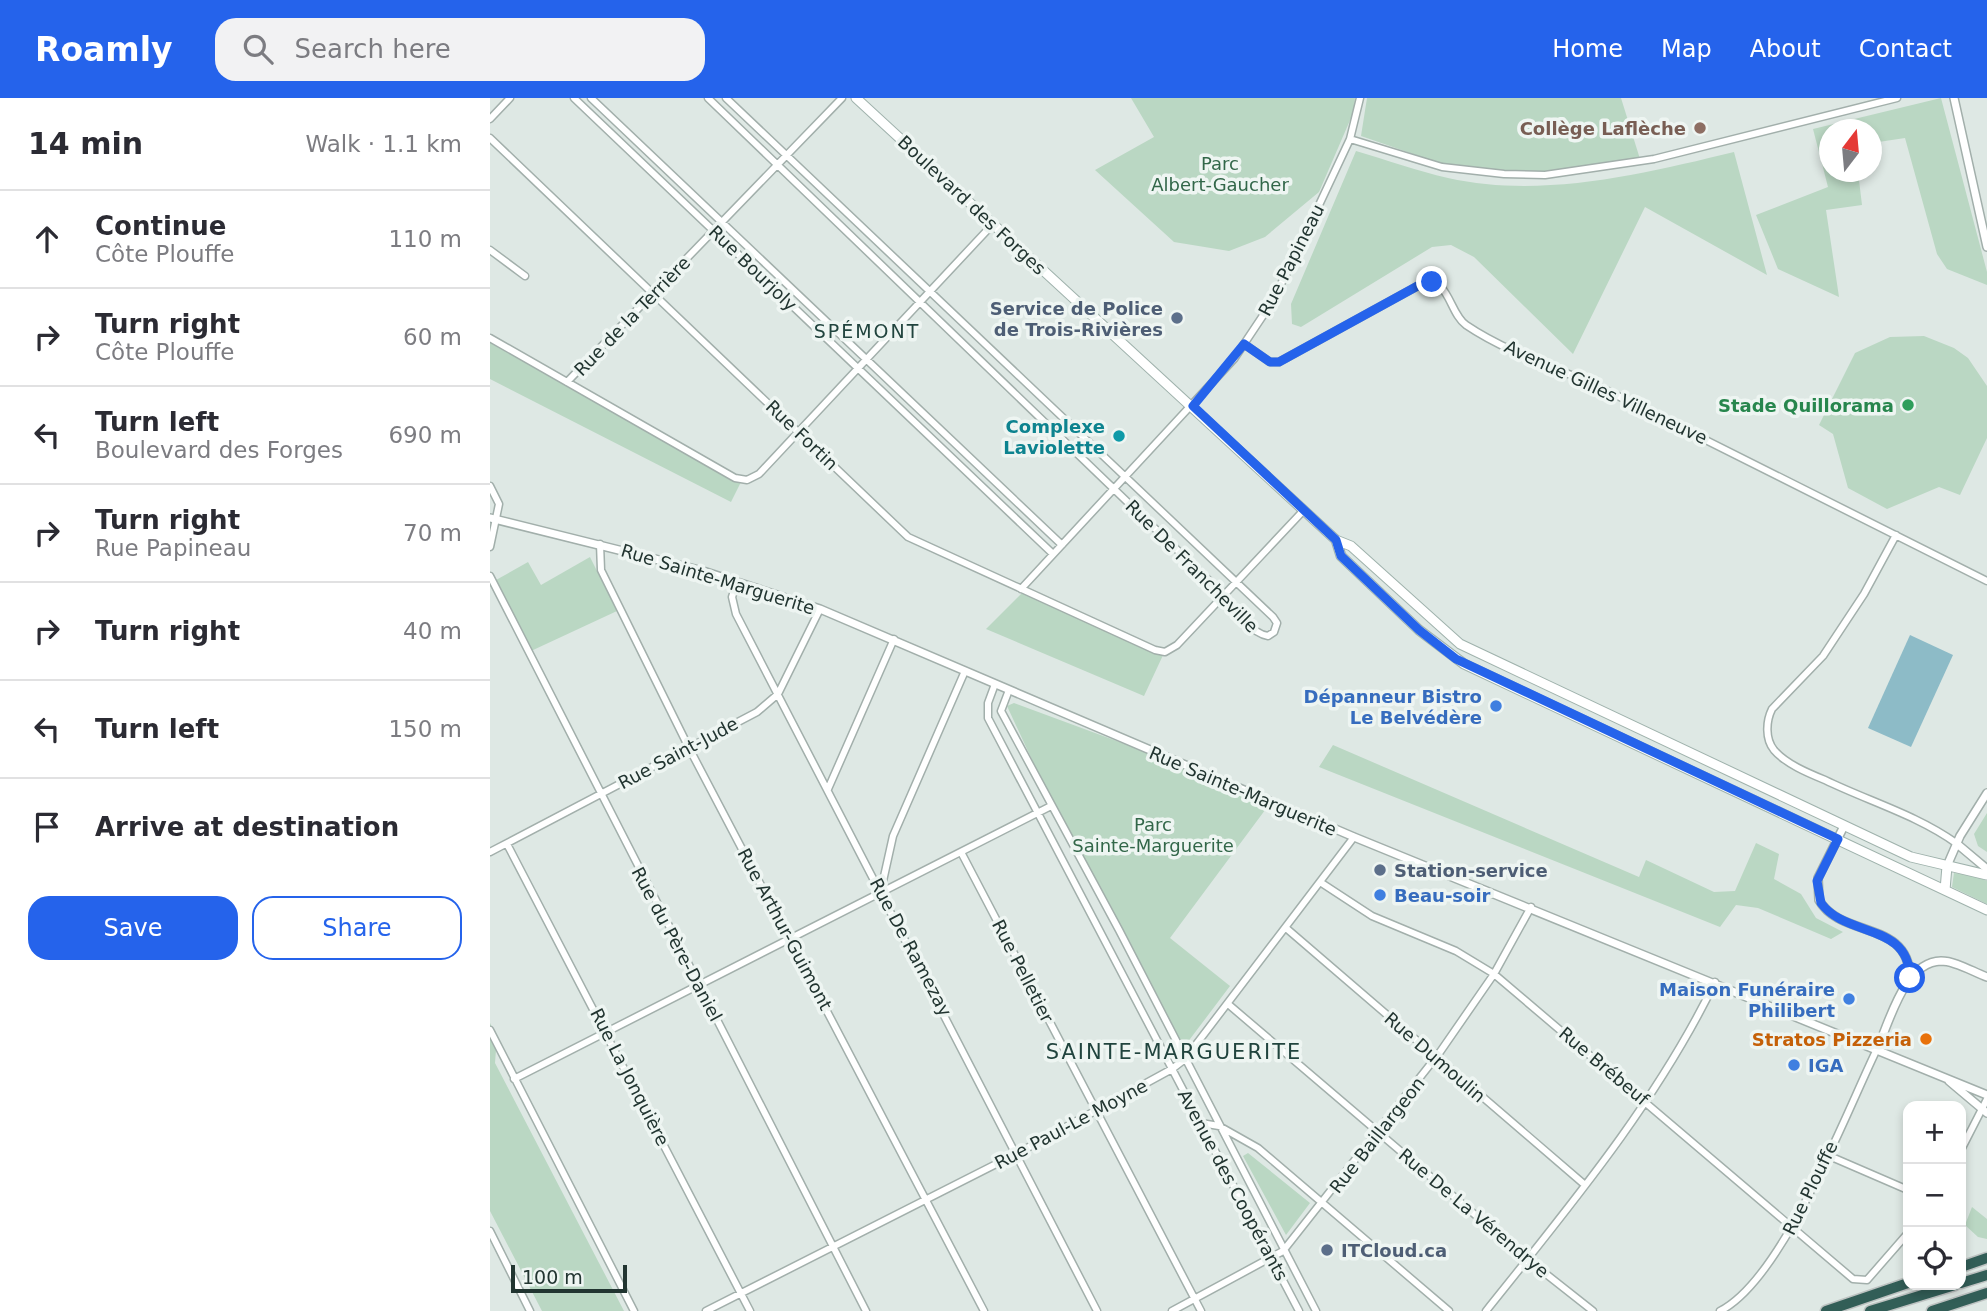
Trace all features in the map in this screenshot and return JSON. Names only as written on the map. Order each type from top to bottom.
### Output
[{"type":"highway","points":[[1966,1265],[1987,1258]]},
{"type":"highway","points":[[1966,1281],[1987,1275]]},
{"type":"highway","points":[[1826,1311],[1903,1285]]},
{"type":"highway","points":[[1870,1311],[1939,1290]]},
{"type":"highway","points":[[1932,1311],[1987,1293]]},
{"type":"main road","name":"Boulevard des Forges","points":[[856,98],[1336,540],[1351,545],[1448,635],[1481,654],[1917,860],[1987,874]]},
{"type":"main road","name":"Boulevard des Forges","points":[[1336,540],[1341,556],[1403,615],[1440,648],[1473,669],[1987,910]]},
{"type":"main road","points":[[1473,669],[1481,654]]},
{"type":"main road","points":[[1607,732],[1615,717]]},
{"type":"main road","points":[[1945,890],[1947,866]]},
{"type":"street","points":[[490,119],[510,98]]},
{"type":"street","name":"Rue Bourjoly","points":[[574,98],[1053,554]]},
{"type":"street","name":"Rue Bourjoly","points":[[591,98],[1062,545]]},
{"type":"street","name":"Rue De Francheville","points":[[708,98],[1115,489],[1224,595],[1231,606],[1259,633],[1265,636],[1274,632],[1275,619],[726,98]]},
{"type":"street","name":"Rue de la Terrière","points":[[567,382],[842,98]]},
{"type":"street","name":"Rue Papineau","points":[[1021,589],[1193,406],[1244,344],[1281,286],[1350,139],[1360,98]]},
{"type":"street","points":[[1350,139],[1442,167],[1504,174],[1545,175],[1654,159],[1897,98]]},
{"type":"street","points":[[1954,98],[1987,247]]},
{"type":"street","name":"Rue Fortin","points":[[490,138],[910,539],[1156,650],[1167,651],[1224,595]]},
{"type":"street","points":[[490,338],[734,478],[747,480],[759,474],[799,433],[993,224]]},
{"type":"street","points":[[490,250],[525,276]]},
{"type":"street","name":"Avenue Gilles Villeneuve","points":[[1244,344],[1270,362],[1279,362],[1423,283],[1434,282],[1444,291],[1461,321],[1472,328],[1544,364],[1600,387],[1987,581]]},
{"type":"street","points":[[490,486],[499,504],[493,519],[490,547]]},
{"type":"street","points":[[1224,595],[1304,510]]},
{"type":"street","name":"Rue Sainte-Marguerite","points":[[493,519],[600,544],[820,608],[1354,837],[1715,982],[1943,1076],[1987,1097]]},
{"type":"street","points":[[1896,535],[1864,594],[1823,656],[1772,709],[1768,720],[1768,737],[1776,752],[1807,772],[1906,816],[1956,844],[1987,869]]},
{"type":"street","name":"Rue Arthur-Guimont","points":[[600,544],[601,570],[688,746],[984,1311]]},
{"type":"street","name":"Rue du Père-Daniel","points":[[490,576],[599,794],[835,1245],[866,1311]]},
{"type":"street","name":"Rue De Ramezay","points":[[737,582],[732,597],[736,614],[1018,1153],[1097,1311]]},
{"type":"street","name":"Rue Saint-Jude","points":[[490,852],[757,712],[778,694],[820,608]]},
{"type":"street","points":[[828,789],[894,639]]},
{"type":"street","points":[[881,890],[893,836],[965,671]]},
{"type":"street","name":"Avenue des Coopérants","points":[[995,684],[988,703],[988,718],[1299,1311]]},
{"type":"street","name":"Avenue des Coopérants","points":[[1009,690],[1001,711],[1119,930],[1315,1311]]},
{"type":"street","points":[[1947,866],[1956,844],[1987,793]]},
{"type":"street","points":[[514,1079],[608,1034],[881,890],[962,854],[1051,806]]},
{"type":"street","points":[[1844,826],[1817,881],[1821,903],[1836,916],[1899,946],[1907,959],[1910,978]]},
{"type":"street","name":"Rue Paul-Le Moyne","points":[[706,1311],[1018,1153],[1172,1069],[1185,1059],[1354,837]]},
{"type":"street","name":"Rue La Jonquière","points":[[507,844],[750,1311]]},
{"type":"street","name":"Rue Pelletier","points":[[962,854],[1201,1311]]},
{"type":"street","name":"Rue Brébeuf","points":[[1320,882],[1372,916],[1456,951],[1494,974],[1852,1278],[1865,1282],[1903,1239]]},
{"type":"street","name":"Rue Baillargeon","points":[[1172,1311],[1271,1261],[1283,1251],[1324,1204],[1435,1058],[1494,974],[1531,907]]},
{"type":"street","name":"Rue Dumoulin","points":[[1286,928],[1585,1185]]},
{"type":"street","points":[[1104,938],[1119,930]]},
{"type":"street","points":[[1877,1049],[1910,978],[1925,965],[1941,961],[1987,977]]},
{"type":"street","points":[[1486,1311],[1585,1185],[1646,1101],[1690,1032],[1715,982]]},
{"type":"street","name":"Rue De La Vérendrye","points":[[1228,1004],[1527,1259],[1593,1311]]},
{"type":"street","points":[[490,1030],[634,1311]]},
{"type":"street","name":"Rue Plouffe","points":[[1720,1311],[1749,1288],[1792,1227],[1877,1049]]},
{"type":"street","points":[[1943,1076],[1985,1111]]},
{"type":"street","points":[[1966,1142],[1985,1111],[1987,1097]]},
{"type":"street","points":[[1201,1123],[1219,1126],[1258,1148],[1449,1311]]},
{"type":"street","points":[[1827,1155],[1903,1188]]},
{"type":"street","points":[[490,1231],[530,1311]]},
{"type":"green space","name":"Parc Albert-Gaucher","points":[[1131,98],[1355,98],[1354,111],[1319,192],[1265,237],[1229,251],[1174,242],[1095,170],[1154,137]]},
{"type":"green space","points":[[1367,98],[1621,98],[1640,159],[1581,174],[1513,173],[1445,165],[1361,136]]},
{"type":"green space","points":[[1941,98],[1987,272],[1987,285],[1947,269],[1937,254],[1905,138],[1882,141],[1882,119],[1854,119]]},
{"type":"green space","points":[[1819,128],[1819,152],[1813,129]]},
{"type":"green space","points":[[1356,151],[1448,178],[1520,186],[1592,181],[1734,152],[1767,275],[1645,207],[1573,354],[1474,257],[1451,245],[1432,247],[1301,327],[1292,324],[1291,304]]},
{"type":"green space","points":[[1827,182],[1859,182],[1862,205],[1826,210],[1839,297],[1778,269],[1756,215],[1828,187]]},
{"type":"green space","points":[[490,334],[743,478],[731,502],[490,379]]},
{"type":"green space","name":"Stade Quillorama","points":[[1924,336],[1954,348],[1968,358],[1987,386],[1987,438],[1960,495],[1939,487],[1887,509],[1848,488],[1833,434],[1819,425],[1855,353],[1890,337]]},
{"type":"green space","points":[[590,557],[617,611],[531,651],[496,580],[528,562],[541,585]]},
{"type":"green space","points":[[1025,590],[1164,653],[1144,696],[986,629]]},
{"type":"green space","name":"Parc Sainte-Marguerite","points":[[1014,703],[1206,774],[1271,802],[1170,938],[1230,986],[1181,1051],[1053,805],[1007,706]]},
{"type":"green space","points":[[1333,745],[1639,877],[1646,860],[1714,892],[1735,891],[1756,843],[1779,854],[1774,879],[1801,894],[1816,918],[1843,932],[1831,939],[1758,908],[1736,905],[1720,927],[1319,767]]},
{"type":"green space","points":[[1987,813],[1987,852],[1978,846],[1974,834]]},
{"type":"green space","points":[[1954,873],[1974,875],[1987,881],[1987,904],[1952,887]]},
{"type":"green space","points":[[490,1023],[497,1037],[495,1063],[624,1311],[542,1311],[490,1211]]},
{"type":"green space","points":[[1248,1153],[1310,1203],[1286,1235],[1243,1156]]},
{"type":"green space","points":[[1972,1207],[1987,1219],[1987,1239],[1978,1237],[1966,1226]]},
{"type":"water","points":[[1910,635],[1953,655],[1911,747],[1868,728]]},
{"type":"place","name":"Collège Laflèche","points":[[1700,128]]},
{"type":"place","name":"Service de Police de Trois-Rivières","points":[[1177,318]]},
{"type":"place","name":"Stade Quillorama","points":[[1908,405]]},
{"type":"place","name":"Complexe Laviolette","points":[[1119,436]]},
{"type":"place","name":"Dépanneur Bistro Le Belvédère","points":[[1496,706]]},
{"type":"place","name":"Station-service","points":[[1380,870]]},
{"type":"place","name":"Beau-soir","points":[[1380,895]]},
{"type":"place","name":"Maison Funéraire Philibert","points":[[1849,999]]},
{"type":"place","name":"Stratos Pizzeria","points":[[1926,1039]]},
{"type":"place","name":"IGA","points":[[1794,1065]]},
{"type":"place","name":"ITCloud.ca","points":[[1327,1250]]},
{"type":"district","name":"SPÉMONT","points":[[867,331]]},
{"type":"district","name":"SAINTE-MARGUERITE","points":[[1174,1052]]},
{"type":"route","points":[[1432,282],[1423,283],[1279,362],[1270,362],[1244,344],[1219,378],[1193,406],[1336,540],[1341,556],[1419,630],[1456,659],[1494,680],[1838,839],[1817,881],[1816,889],[1821,903],[1836,916],[1899,946],[1907,959],[1910,978]]}]
